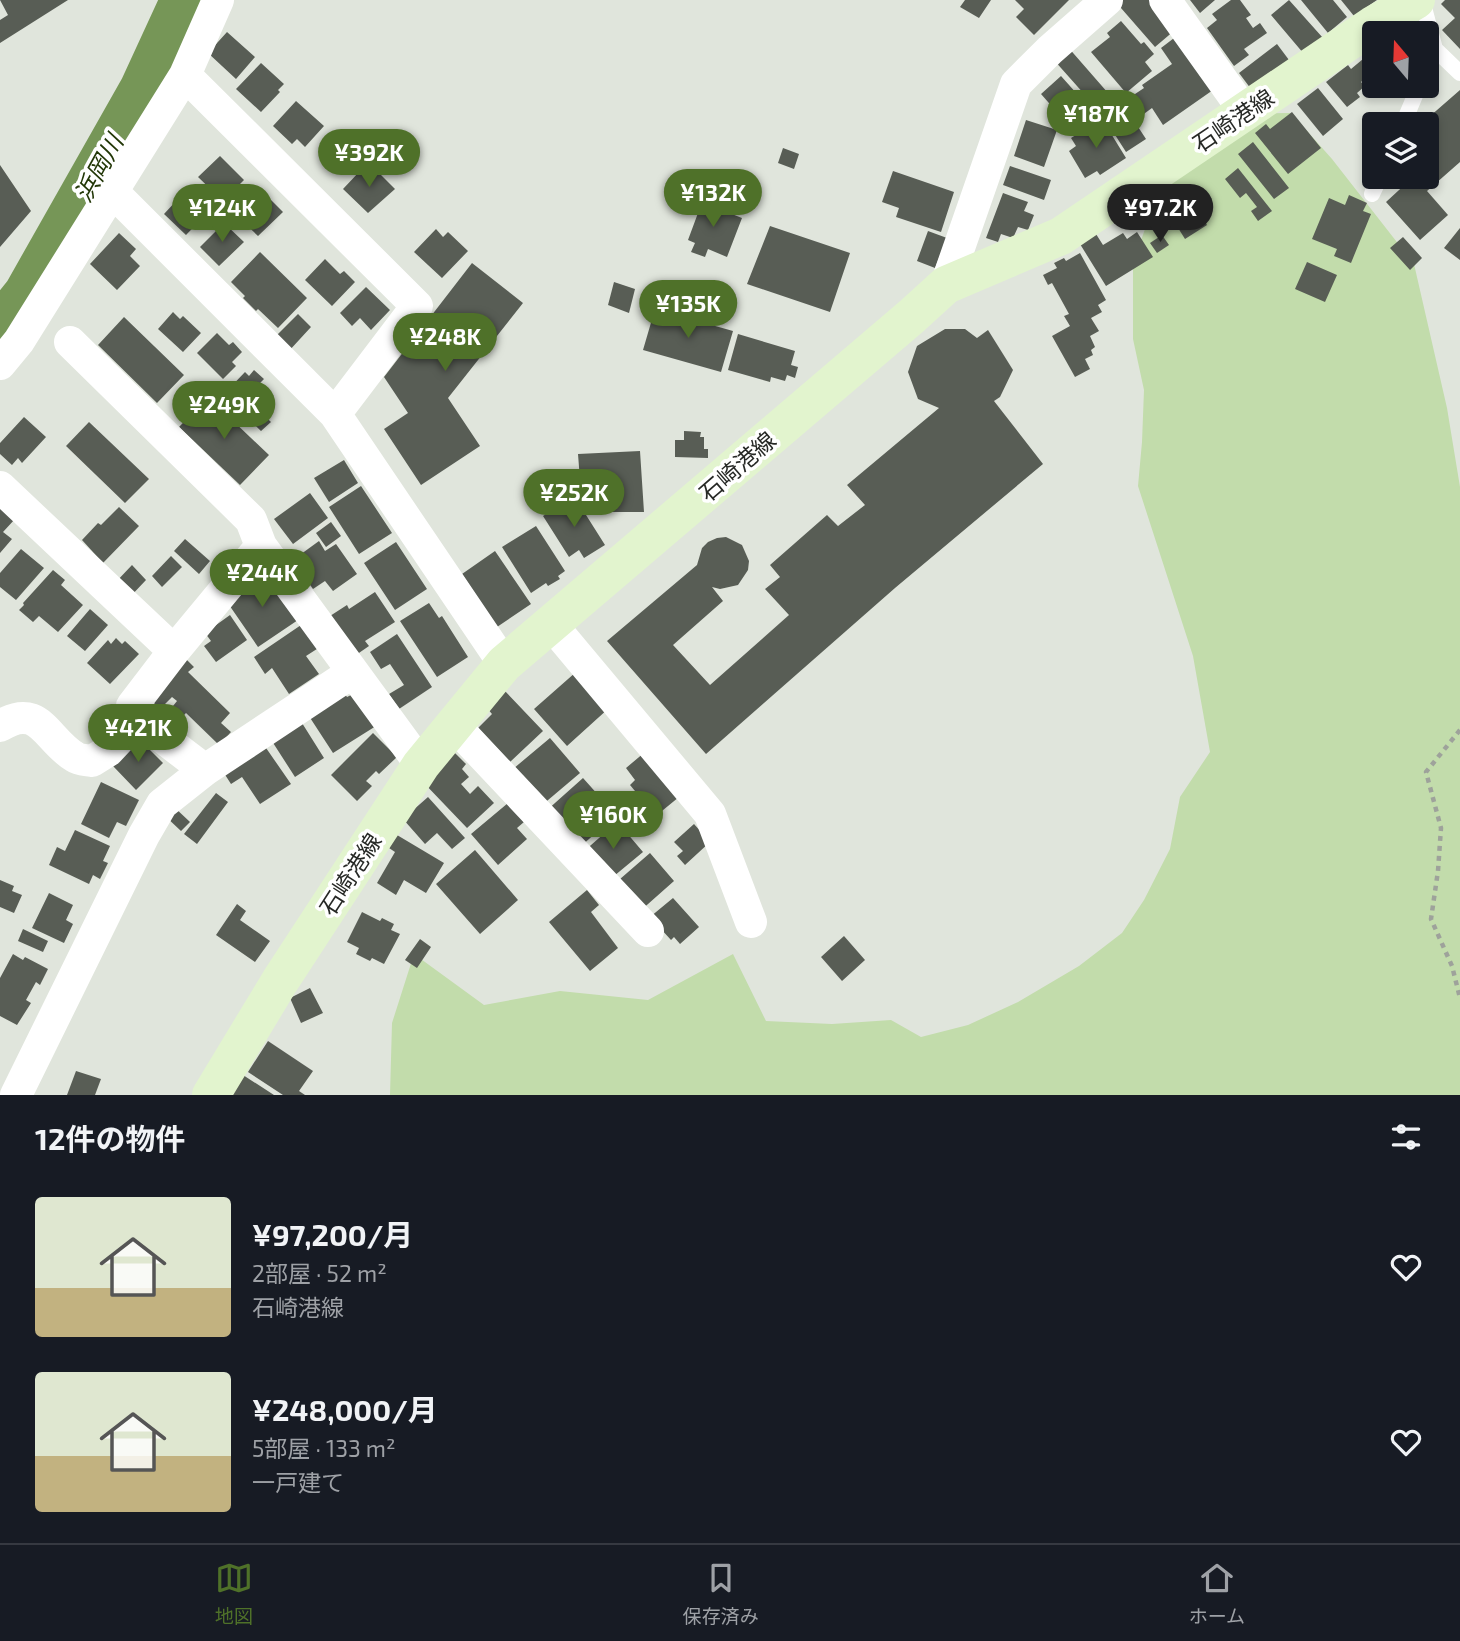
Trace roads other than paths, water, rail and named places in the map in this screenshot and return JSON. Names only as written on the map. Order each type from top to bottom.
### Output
[{"type":"main road","name":"石崎港線","points":[[211,1095],[280,981],[421,765],[504,664],[946,285],[1061,236],[1373,25],[1416,0]]},
{"type":"street","points":[[0,365],[19,341],[185,75],[218,0]]},
{"type":"street","points":[[946,285],[1016,84],[1107,0]]},
{"type":"street","points":[[1165,0],[1245,112]]},
{"type":"street","points":[[185,75],[417,306],[335,414]]},
{"type":"street","points":[[113,192],[335,414],[504,664]]},
{"type":"street","points":[[70,342],[251,520],[261,546],[421,765]]},
{"type":"street","points":[[0,487],[174,651]]},
{"type":"street","points":[[205,770],[138,719],[132,706],[261,546]]},
{"type":"street","points":[[551,624],[710,814],[751,922]]},
{"type":"street","points":[[16,1095],[144,835],[162,804],[205,770],[354,672]]},
{"type":"street","points":[[0,726],[18,717],[34,719],[76,758],[92,761],[108,751],[138,719]]},
{"type":"street","points":[[454,725],[648,931]]},
{"type":"lane","points":[[1422,0],[1428,21]]},
{"type":"lane","points":[[1439,53],[1460,73]]},
{"type":"lane","points":[[1372,194],[1374,189]]},
{"type":"waterway","name":"浜岡川","points":[[0,328],[27,294],[143,89],[184,0]]}]
